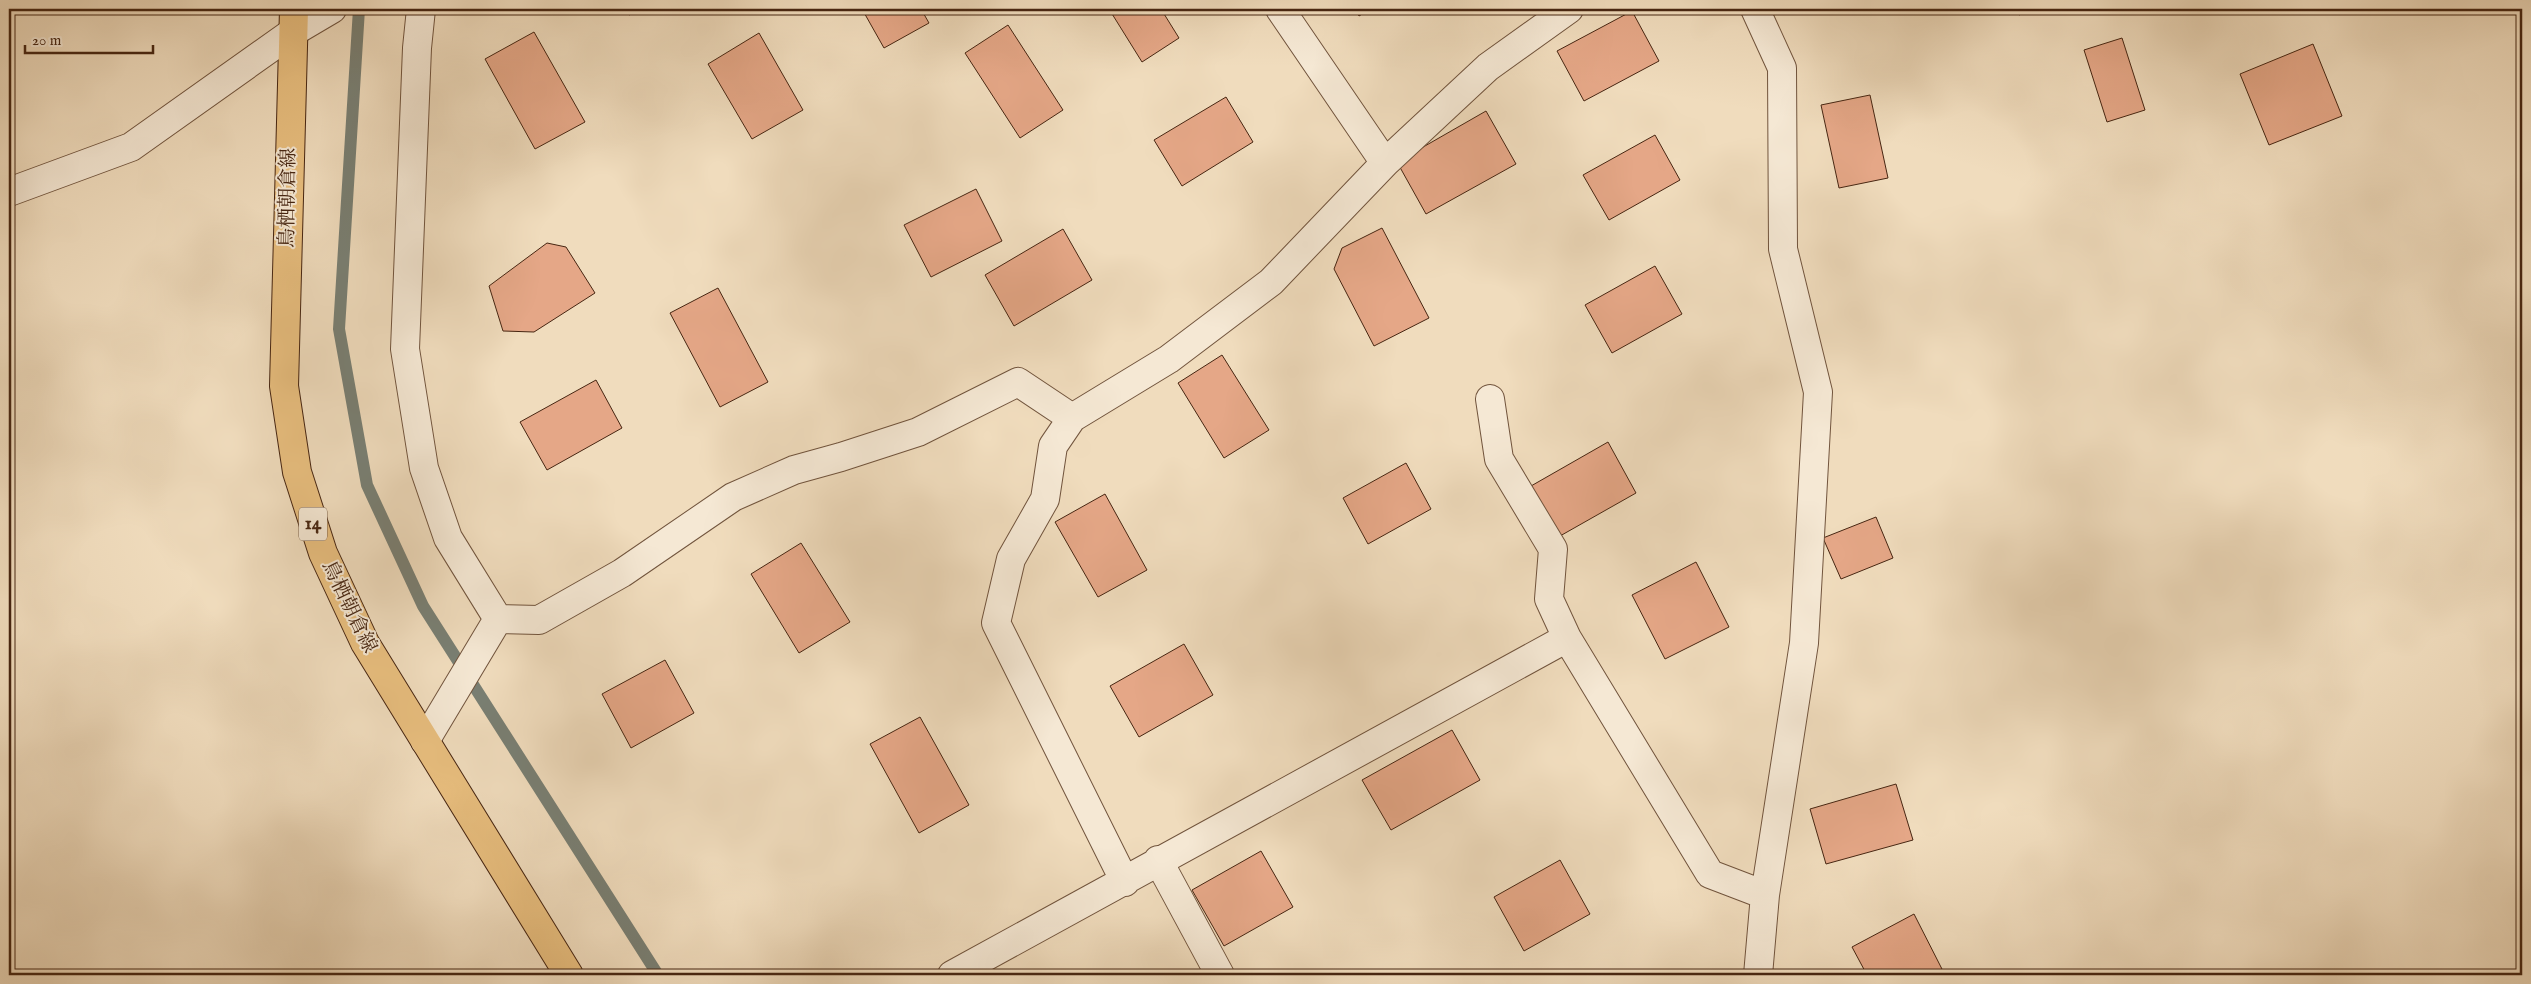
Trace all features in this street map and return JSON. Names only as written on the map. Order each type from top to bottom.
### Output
[{"type":"main road","name":"鳥栖朝倉線","points":[[293,20],[284,386],[297,472],[327,562],[365,643],[569,975]]},
{"type":"street","points":[[421,9],[416,48],[405,349],[424,468],[448,538],[498,619]]},
{"type":"street","points":[[1280,9],[1385,163]]},
{"type":"street","points":[[1125,882],[996,623],[1011,559],[1045,499],[1053,446],[1072,418],[1168,359],[1271,282],[1385,163],[1488,67],[1569,9]]},
{"type":"street","points":[[1755,9],[1782,68],[1783,249],[1818,392],[1804,643],[1765,895],[1758,975]]},
{"type":"street","points":[[9,192],[131,147],[293,20],[329,10]]},
{"type":"street","points":[[498,619],[539,620],[622,573],[733,496],[794,470],[918,432],[1018,382],[1072,418]]},
{"type":"street","points":[[1490,399],[1499,460],[1553,549],[1549,599],[1566,638],[1710,874],[1765,895]]},
{"type":"street","points":[[425,741],[498,619]]},
{"type":"street","points":[[952,975],[1125,882],[1158,860],[1566,638]]},
{"type":"street","points":[[1158,860],[1220,975]]},
{"type":"building","points":[[625,9],[641,9],[629,15]]},
{"type":"building","points":[[862,9],[921,9],[929,23],[884,48]]},
{"type":"building","points":[[1109,9],[1161,9],[1179,38],[1142,62]]},
{"type":"building","points":[[1355,9],[1370,9],[1359,16]]},
{"type":"building","points":[[2008,9],[2023,9],[2020,15]]},
{"type":"building","points":[[1632,11],[1659,61],[1584,101],[1557,51]]},
{"type":"building","points":[[1008,25],[1063,110],[1020,138],[965,53]]},
{"type":"building","points":[[534,32],[585,122],[535,149],[485,59]]},
{"type":"building","points":[[759,33],[803,110],[752,139],[708,64]]},
{"type":"building","points":[[2122,38],[2145,110],[2107,122],[2084,50]]},
{"type":"building","points":[[2313,44],[2342,116],[2269,145],[2240,74]]},
{"type":"building","points":[[1870,95],[1888,178],[1839,188],[1821,105]]},
{"type":"building","points":[[1226,97],[1253,142],[1182,186],[1154,140]]},
{"type":"building","points":[[1486,111],[1516,164],[1426,214],[1397,162]]},
{"type":"building","points":[[1655,135],[1680,180],[1609,220],[1583,175]]},
{"type":"building","points":[[976,189],[1002,241],[931,277],[904,225]]},
{"type":"building","points":[[1382,228],[1429,318],[1374,346],[1334,269],[1342,248]]},
{"type":"building","points":[[1063,229],[1092,280],[1014,326],[985,275]]},
{"type":"building","points":[[547,243],[566,247],[595,293],[534,332],[503,331],[489,286]]},
{"type":"building","points":[[1655,266],[1682,314],[1612,353],[1585,305]]},
{"type":"building","points":[[718,288],[768,382],[720,407],[670,313]]},
{"type":"building","points":[[1222,355],[1269,430],[1224,458],[1178,383]]},
{"type":"building","points":[[596,380],[622,428],[547,470],[520,422]]},
{"type":"building","points":[[1608,442],[1636,493],[1560,536],[1531,486]]},
{"type":"building","points":[[1406,463],[1431,509],[1368,544],[1343,498]]},
{"type":"building","points":[[1105,494],[1147,570],[1098,597],[1055,522]]},
{"type":"building","points":[[1876,517],[1893,558],[1841,579],[1823,538]]},
{"type":"building","points":[[801,543],[850,622],[799,653],[751,574]]},
{"type":"building","points":[[1696,562],[1729,627],[1665,659],[1632,595]]},
{"type":"building","points":[[1184,644],[1213,695],[1139,737],[1110,686]]},
{"type":"building","points":[[665,660],[694,713],[631,748],[602,694]]},
{"type":"building","points":[[920,717],[969,805],[919,833],[870,744]]},
{"type":"building","points":[[1452,730],[1480,780],[1391,830],[1362,780]]},
{"type":"building","points":[[1896,784],[1913,840],[1826,864],[1810,809]]},
{"type":"building","points":[[1261,851],[1293,907],[1224,946],[1192,890]]},
{"type":"building","points":[[1560,860],[1590,914],[1524,951],[1494,897]]},
{"type":"building","points":[[1914,914],[1945,975],[1867,975],[1852,947]]},
{"type":"waterway","points":[[359,9],[339,329],[367,485],[423,606],[658,975]]}]
